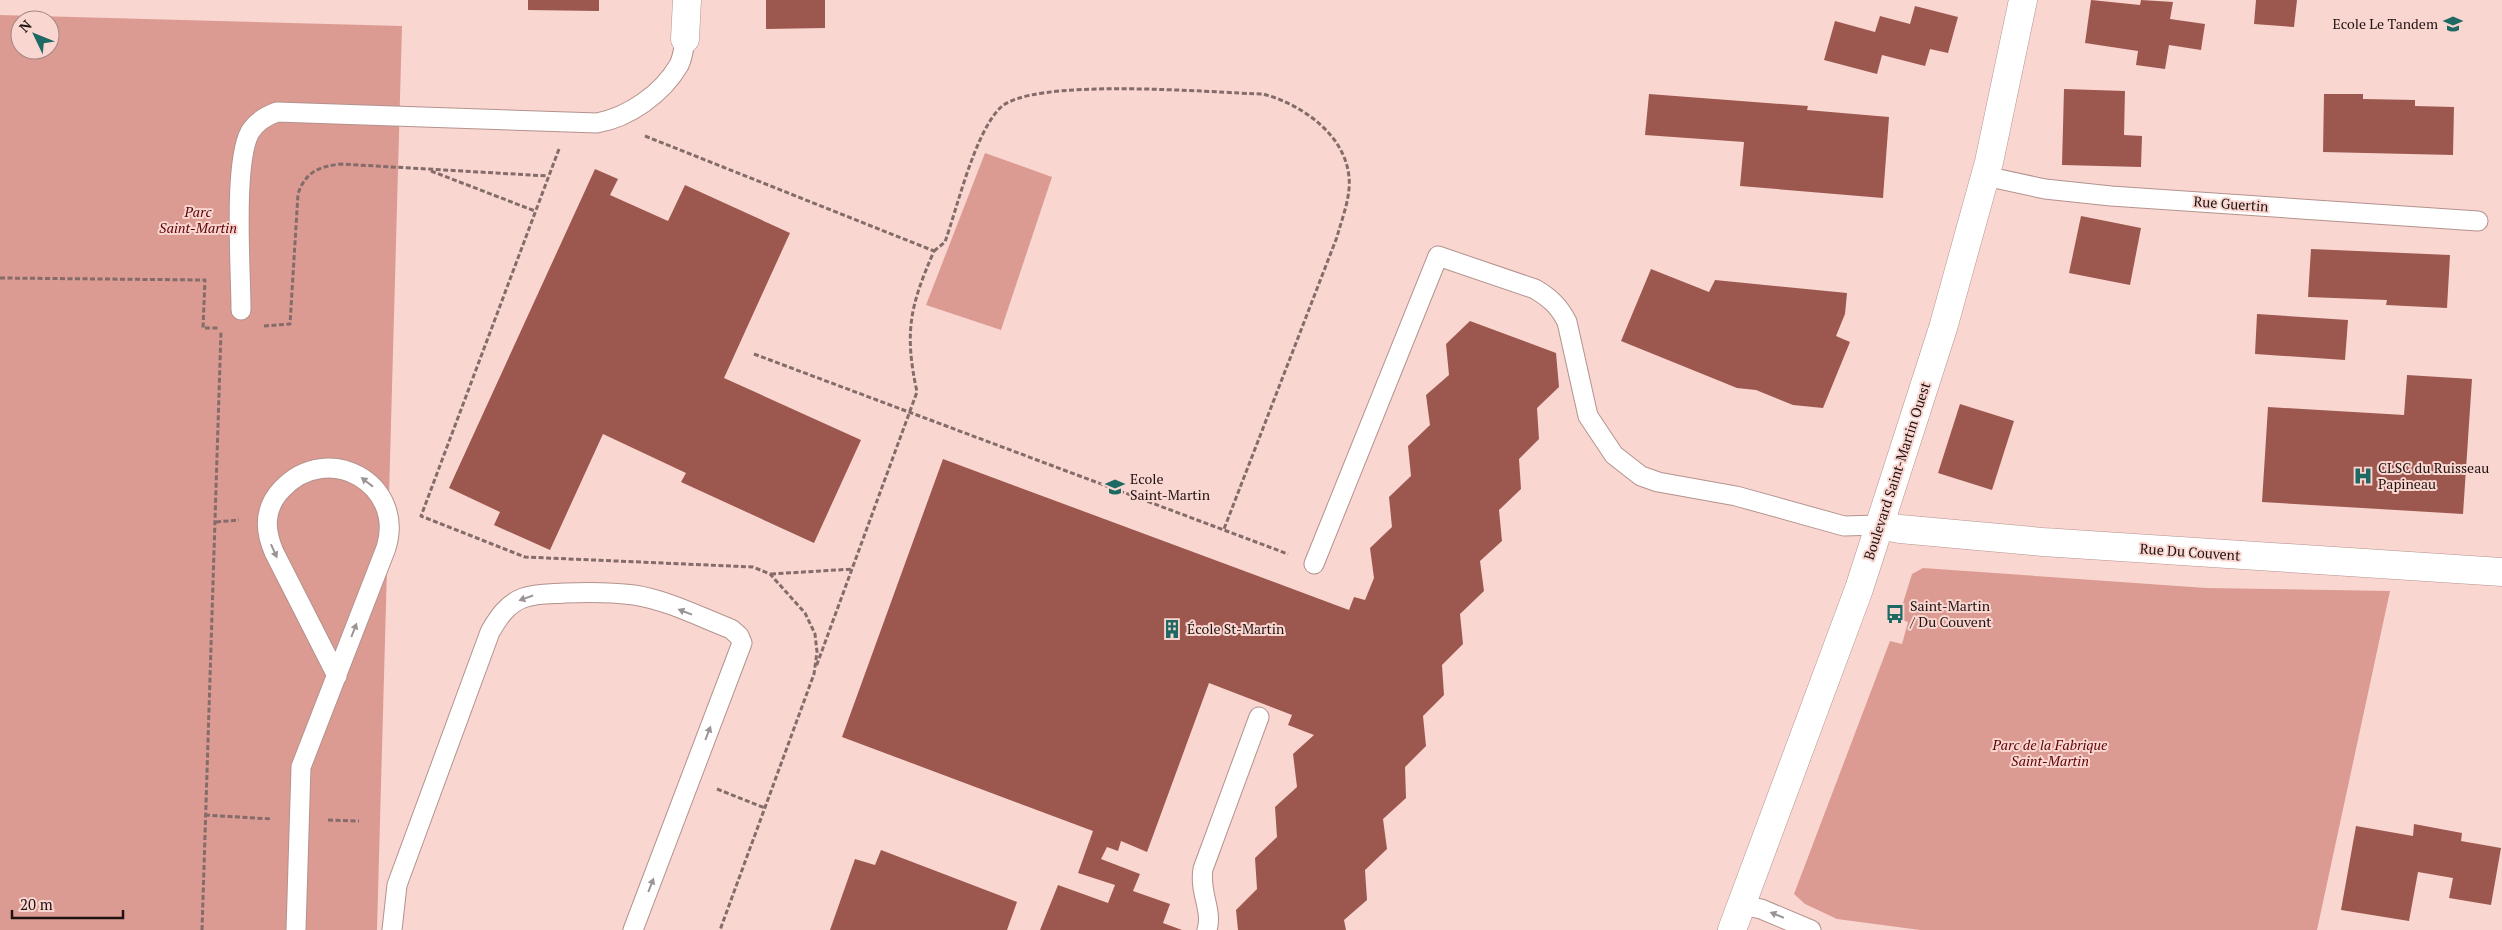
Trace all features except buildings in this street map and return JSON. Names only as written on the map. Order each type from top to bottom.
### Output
[{"type":"main road","points":[[685,38],[687,0]]},
{"type":"main road","name":"Boulevard Saint-Martin Ouest","points":[[1737,918],[1859,589],[1943,328],[1985,176],[2023,0]]},
{"type":"main road","name":"Rue Du Couvent","points":[[1879,525],[1900,530],[2043,542],[2502,572]]},
{"type":"lane","points":[[240,310],[241,159],[251,131],[268,115],[277,112],[597,123],[615,120],[632,110],[657,90],[680,64],[685,38]]},
{"type":"lane","name":"Rue Guertin","points":[[1985,176],[2045,189],[2110,196],[2478,221]]},
{"type":"lane","points":[[1314,564],[1438,256],[1535,289],[1549,297],[1561,309],[1569,327],[1588,416],[1614,455],[1641,476],[1658,482],[1736,496],[1844,526],[1879,525]]},
{"type":"lane","points":[[296,930],[301,767],[337,676],[390,534],[390,516],[384,499],[371,484],[355,474],[335,468],[301,473],[290,480],[269,508],[267,523],[268,538],[274,552],[337,676]]},
{"type":"lane","points":[[392,930],[397,885],[490,632],[497,619],[509,606],[524,598],[538,595],[583,593],[634,595],[658,602],[721,625],[739,636],[742,643],[633,930]]},
{"type":"lane","points":[[1207,930],[1209,916],[1202,888],[1203,869],[1259,717]]},
{"type":"lane","points":[[1737,918],[1761,909],[1811,930]]},
{"type":"path","points":[[720,930],[917,392],[910,358],[912,310],[934,251],[945,242],[980,139],[1000,107],[1012,99],[1027,94],[1049,91],[1104,89],[1263,94],[1282,99],[1301,109],[1320,125],[1337,146],[1347,164],[1350,179],[1348,197],[1337,237],[1224,529]]},
{"type":"path","points":[[648,130],[642,135],[934,251]]},
{"type":"path","points":[[560,146],[421,516],[524,557],[752,567],[770,574],[852,569]]},
{"type":"path","points":[[261,326],[290,324],[298,194],[306,178],[315,170],[341,164],[549,176]]},
{"type":"path","points":[[428,170],[535,211]]},
{"type":"path","points":[[0,278],[205,280],[203,328],[221,328],[202,930]]},
{"type":"path","points":[[754,354],[1314,564]]},
{"type":"path","points":[[216,522],[237,519]]},
{"type":"path","points":[[770,574],[805,613],[815,634],[817,652],[814,674]]},
{"type":"path","points":[[691,779],[765,808]]},
{"type":"path","points":[[205,815],[278,819]]},
{"type":"path","points":[[324,820],[360,821]]},
{"type":"green space","name":"Parc Saint-Martin","points":[[0,15],[10,15],[10,60],[60,60],[60,17],[402,26],[377,930],[0,930]]},
{"type":"green space","points":[[985,153],[1052,177],[1001,330],[926,305]]},
{"type":"green space","name":"Parc de la Fabrique Saint-Martin","points":[[1923,568],[2206,588],[2390,591],[2317,930],[1920,930],[1837,919],[1805,904],[1794,894],[1890,641],[1902,644],[1908,622],[1898,619],[1912,574]]},
{"type":"place","name":"Ecole Le Tandem","points":[[2453,24]]},
{"type":"place","name":"CLSC du Ruisseau Papineau","points":[[2363,476]]},
{"type":"place","name":"Ecole Saint-Martin","points":[[1115,487]]},
{"type":"place","name":"Saint-Martin / Du Couvent","points":[[1895,614]]},
{"type":"place","name":"École St-Martin","points":[[1172,629]]}]
